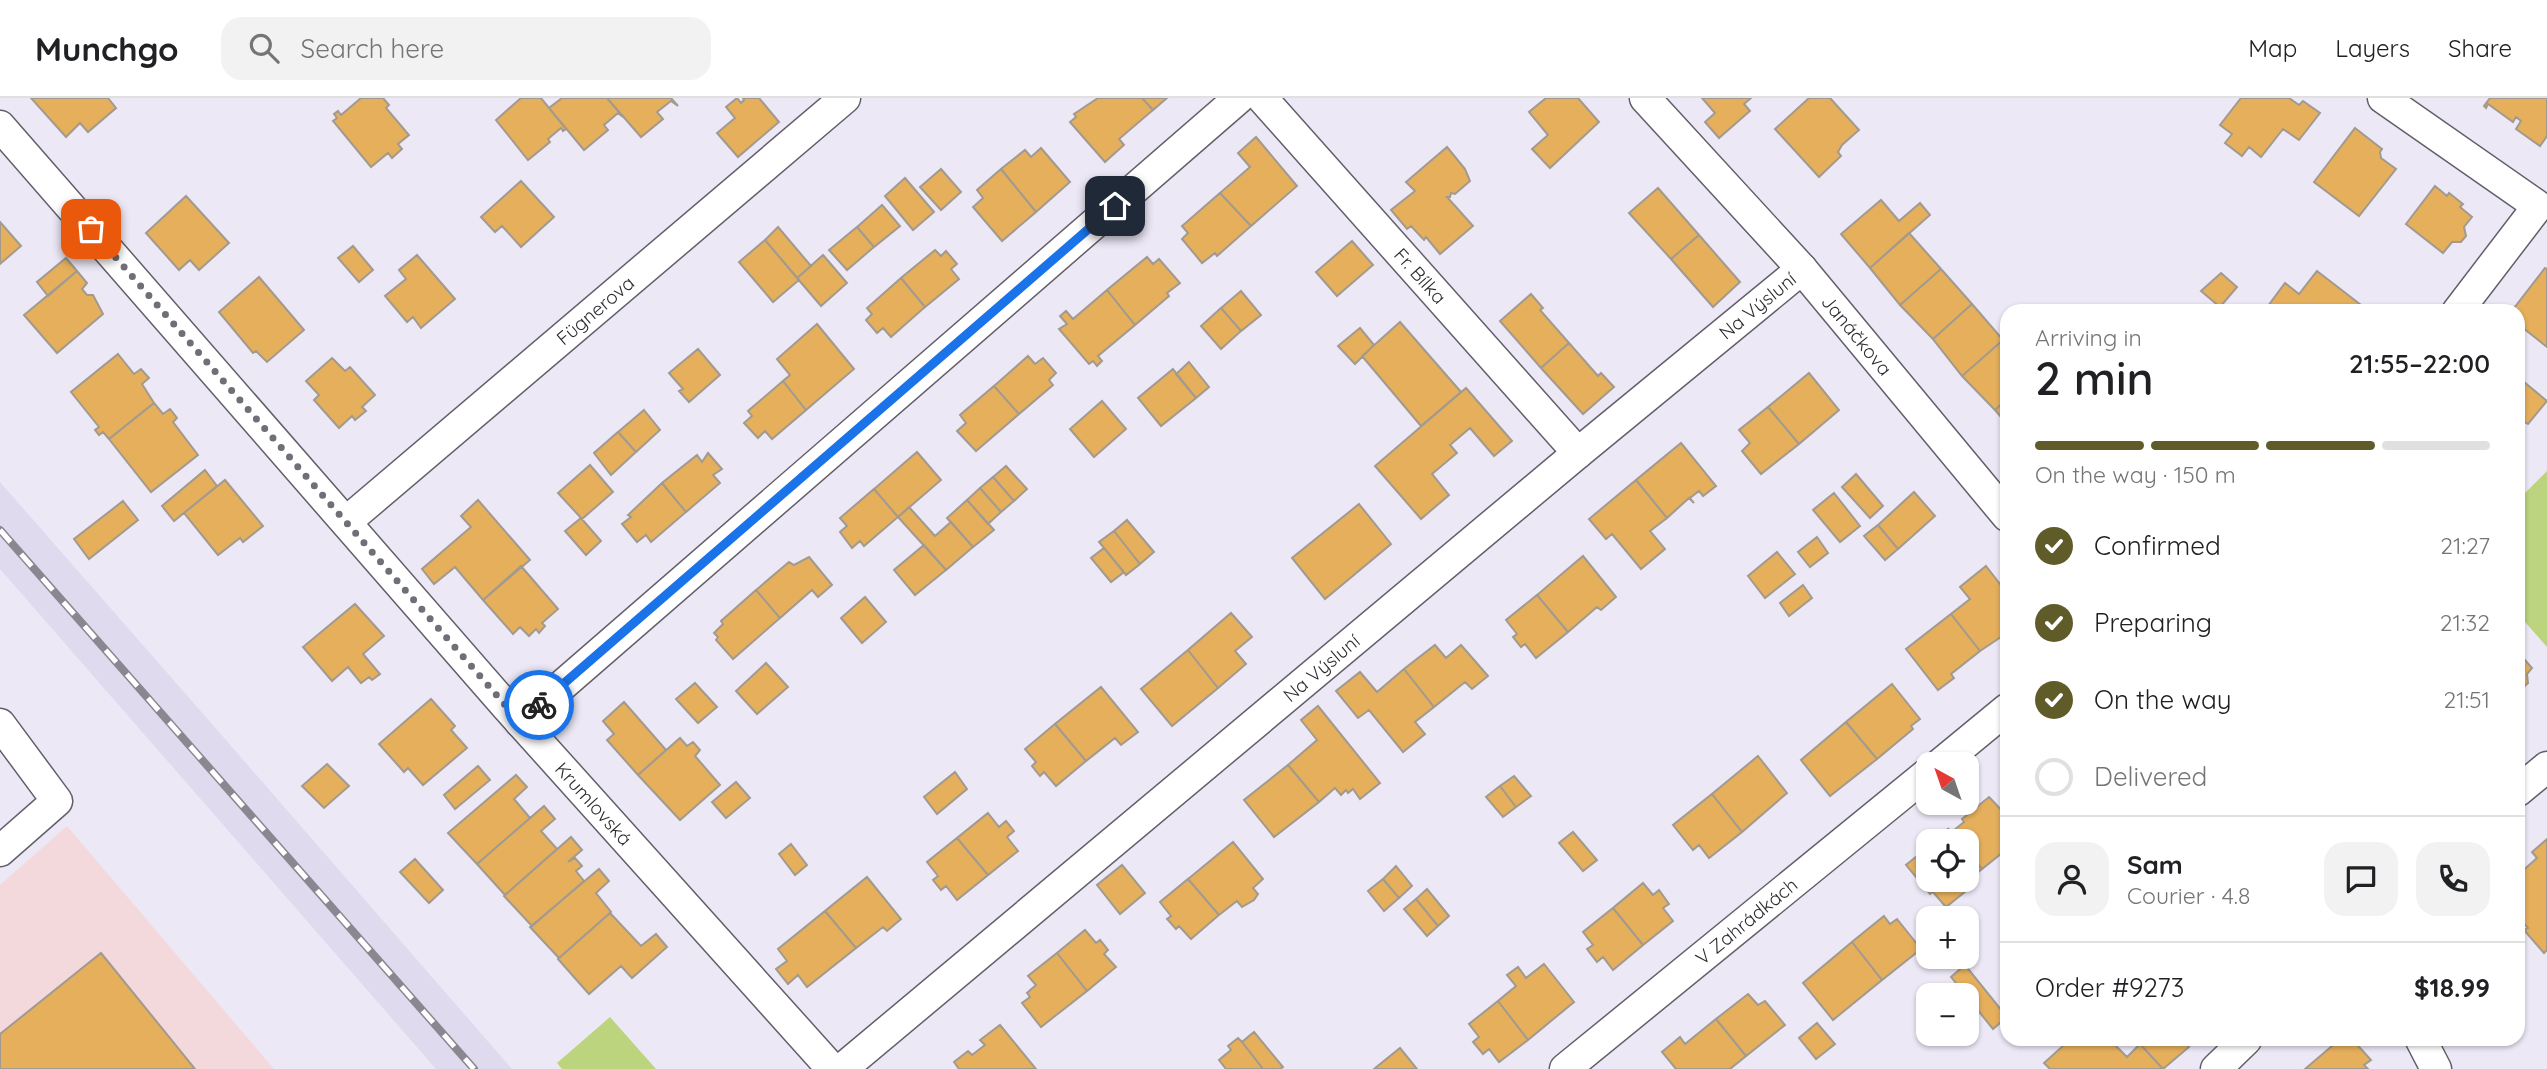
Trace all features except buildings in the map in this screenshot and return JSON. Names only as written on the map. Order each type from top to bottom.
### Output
[{"type":"street","name":"Fügnerova","points":[[346,522],[845,98]]},
{"type":"street","points":[[520,722],[1239,98]]},
{"type":"street","name":"Fr. Bílka","points":[[1262,98],[1578,453]]},
{"type":"street","name":"Janáčkova","points":[[1645,98],[1802,270],[2000,508]]},
{"type":"street","points":[[2383,98],[2543,200],[2463,304]]},
{"type":"street","name":"Krumlovská","points":[[0,125],[520,722],[832,1069]]},
{"type":"street","name":"Na Výsluní","points":[[842,1069],[1578,453],[1802,270]]},
{"type":"street","points":[[1955,752],[2000,715]]},
{"type":"street","points":[[0,724],[57,801],[0,851]]},
{"type":"street","points":[[2525,785],[2547,767]]},
{"type":"street","name":"V Zahrádkách","points":[[1565,1069],[1916,783]]},
{"type":"street","points":[[2217,1069],[2240,1046]]},
{"type":"street","points":[[2424,1046],[2436,1069]]},
{"type":"shaded area","points":[[0,482],[512,1069],[436,1069],[0,569]]},
{"type":"shaded area","points":[[67,826],[274,1069],[0,1069],[0,885]]},
{"type":"green space","points":[[2547,471],[2547,647],[2525,622],[2525,493]]},
{"type":"green space","points":[[610,1017],[656,1069],[562,1069],[557,1063]]},
{"type":"railway","points":[[0,530],[474,1069]]},
{"type":"way so far","points":[[91,229],[520,722],[539,705]]},
{"type":"route","points":[[539,705],[1115,206]]}]
